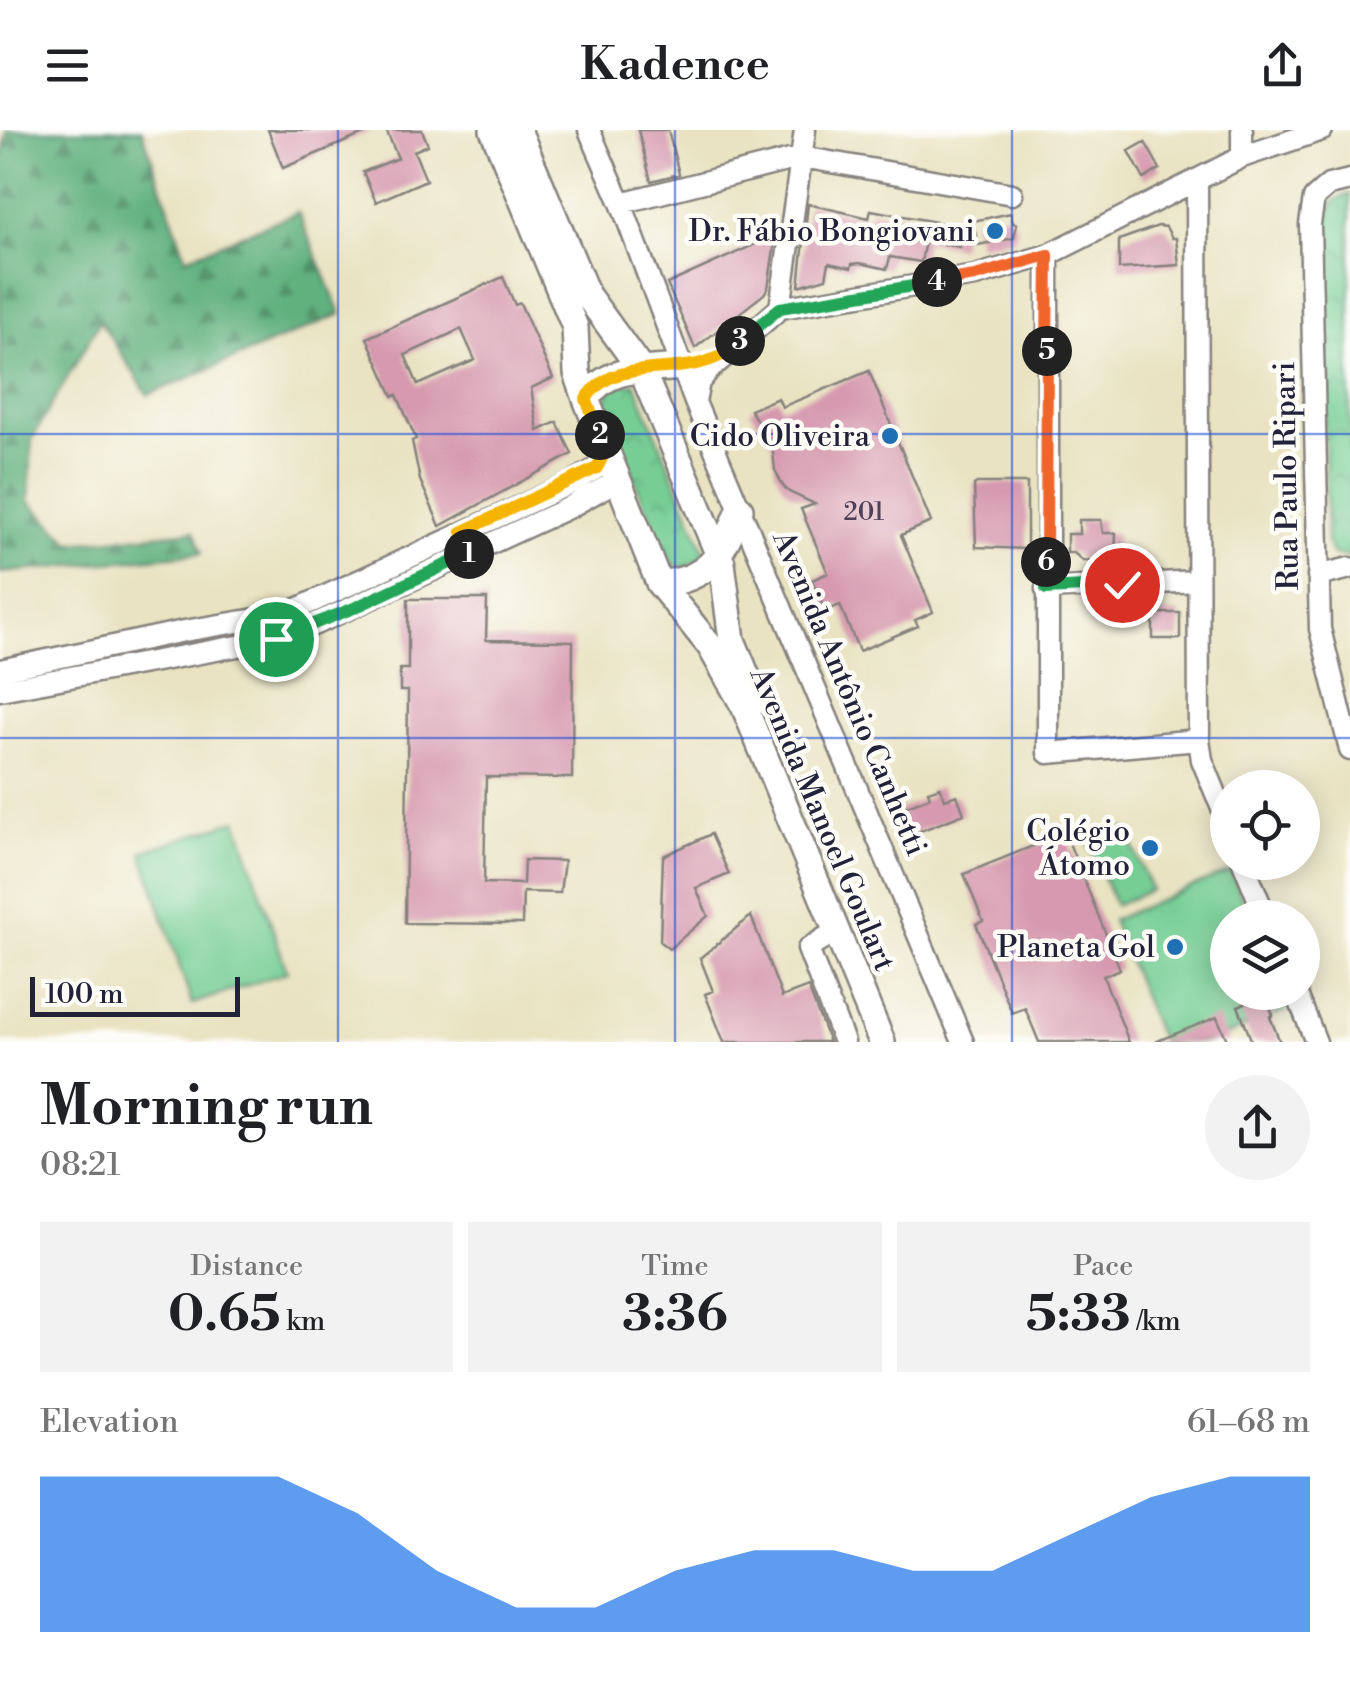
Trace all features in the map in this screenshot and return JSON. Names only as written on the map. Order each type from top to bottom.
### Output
[{"type":"main road","name":"Avenida Manoel Goulart","points":[[494,130],[575,328],[577,373],[660,583],[710,646],[744,706],[882,1042]]},
{"type":"main road","name":"Avenida Manoel Goulart","points":[[518,130],[587,295],[642,372],[719,556],[732,640],[901,1042]]},
{"type":"main road","points":[[586,399],[597,382],[614,374],[683,367]]},
{"type":"main road","points":[[660,583],[687,580],[719,556],[740,509]]},
{"type":"street","name":"Avenida Antônio Canhetti","points":[[590,130],[696,402],[963,1042]]},
{"type":"street","points":[[780,308],[806,130]]},
{"type":"street","points":[[1242,130],[1242,157]]},
{"type":"street","points":[[696,402],[699,382],[721,356],[780,308],[975,276],[1048,255],[1242,157],[1322,130]]},
{"type":"street","points":[[621,203],[802,157],[1012,194]]},
{"type":"street","points":[[1197,180],[1199,740],[1210,779]]},
{"type":"street","name":"Rua Paulo Ripari","points":[[1350,180],[1329,185],[1314,198],[1310,224],[1320,630],[1350,750]]},
{"type":"street","points":[[1048,255],[1048,753],[1199,740]]},
{"type":"street","points":[[683,367],[721,356]]},
{"type":"street","points":[[0,670],[286,614],[597,468],[606,451]]},
{"type":"street","points":[[0,690],[276,639],[354,608],[568,508],[618,480]]},
{"type":"street","points":[[462,532],[470,553]]},
{"type":"street","points":[[1318,576],[1350,568]]},
{"type":"street","points":[[1046,589],[1197,581]]},
{"type":"street","points":[[837,930],[808,949],[844,1042]]},
{"type":"street","points":[[1303,1010],[1316,1042]]},
{"type":"green space","points":[[7,130],[142,130],[186,258],[298,212],[341,314],[148,395],[100,321],[32,439],[29,501],[71,543],[194,531],[202,553],[0,573],[0,169]]},
{"type":"green space","points":[[1350,194],[1350,557],[1333,555],[1327,542],[1321,226],[1334,201]]},
{"type":"green space","points":[[635,383],[704,550],[703,557],[686,568],[675,565],[666,556],[604,405],[612,385]]},
{"type":"green space","points":[[237,820],[287,972],[192,1004],[142,852]]},
{"type":"green space","points":[[1126,829],[1151,890],[1115,905],[1089,844]]},
{"type":"green space","name":"Planeta Gol","points":[[1210,880],[1235,880],[1243,900],[1210,900],[1210,1010],[1287,1010],[1209,1042],[1161,1042],[1112,920]]},
{"type":"building","points":[[268,130],[373,130],[283,168]]},
{"type":"building","points":[[386,130],[422,130],[428,145],[414,151],[426,180],[376,202],[363,172],[398,158]]},
{"type":"building","points":[[638,130],[668,130],[679,174],[651,181]]},
{"type":"building","points":[[1145,142],[1160,169],[1144,179],[1129,151]]},
{"type":"building","points":[[808,204],[869,218],[871,210],[963,227],[960,247],[925,241],[921,262],[890,257],[887,269],[860,263],[852,264],[851,268],[829,263],[826,278],[799,286]]},
{"type":"building","name":"Dr. Fábio Bongiovani","points":[[1011,213],[1013,223],[1017,224],[1014,238],[978,245],[973,221]]},
{"type":"building","points":[[1158,226],[1166,227],[1176,238],[1179,265],[1119,269],[1119,240]]},
{"type":"building","points":[[776,235],[764,294],[695,348],[667,284]]},
{"type":"building","points":[[503,277],[515,305],[520,303],[553,378],[531,388],[538,431],[557,422],[572,454],[440,526],[420,480],[412,441],[416,439],[367,338]],"holes":[[[461,329],[475,360],[418,385],[405,355]]]},
{"type":"building","points":[[869,371],[931,522],[901,535],[933,612],[915,620],[918,626],[859,651],[840,605],[825,611],[812,580],[828,573],[801,509],[815,504],[783,486],[775,470],[772,444],[750,410],[778,398],[782,407]]},
{"type":"building","points":[[977,483],[1027,483],[1027,549],[976,547]]},
{"type":"building","points":[[1079,520],[1101,520],[1103,533],[1116,533],[1115,561],[1083,561],[1074,553],[1067,553],[1067,534],[1079,534]]},
{"type":"building","points":[[408,599],[487,599],[486,640],[573,641],[572,778],[486,777],[484,883],[523,884],[524,860],[564,861],[560,893],[523,892],[522,924],[405,923],[408,691],[400,691],[400,669],[408,669]]},
{"type":"building","points":[[1153,613],[1180,613],[1180,639],[1153,639]]},
{"type":"building","points":[[940,787],[945,799],[957,795],[964,814],[905,837],[895,811],[930,797],[928,791]]},
{"type":"building","points":[[1065,833],[1120,969],[1103,976],[1129,1042],[1039,1042],[1025,1008],[1012,1013],[976,924],[983,921],[964,874]]},
{"type":"building","points":[[711,834],[729,874],[696,888],[708,916],[669,949],[660,942],[663,856]]},
{"type":"building","points":[[751,916],[782,997],[808,987],[829,1042],[724,1042],[705,994],[713,991],[700,958]]},
{"type":"building","points":[[1240,1010],[1271,1010],[1280,1042],[1252,1042]]},
{"type":"building","points":[[1217,1017],[1228,1042],[1157,1042],[1157,1041]]},
{"type":"place","name":"Dr. Fábio Bongiovani","points":[[995,231]]},
{"type":"place","name":"Cido Oliveira","points":[[890,436]]},
{"type":"place","name":"Colégio Átomo","points":[[1150,848]]},
{"type":"place","name":"Planeta Gol","points":[[1175,947]]},
{"type":"route","points":[[276,639],[354,608],[470,553],[462,532],[597,468],[606,451],[586,399],[597,382],[614,374],[683,367],[721,356],[780,308],[975,276],[1048,255],[1046,589],[1122,585]]}]
